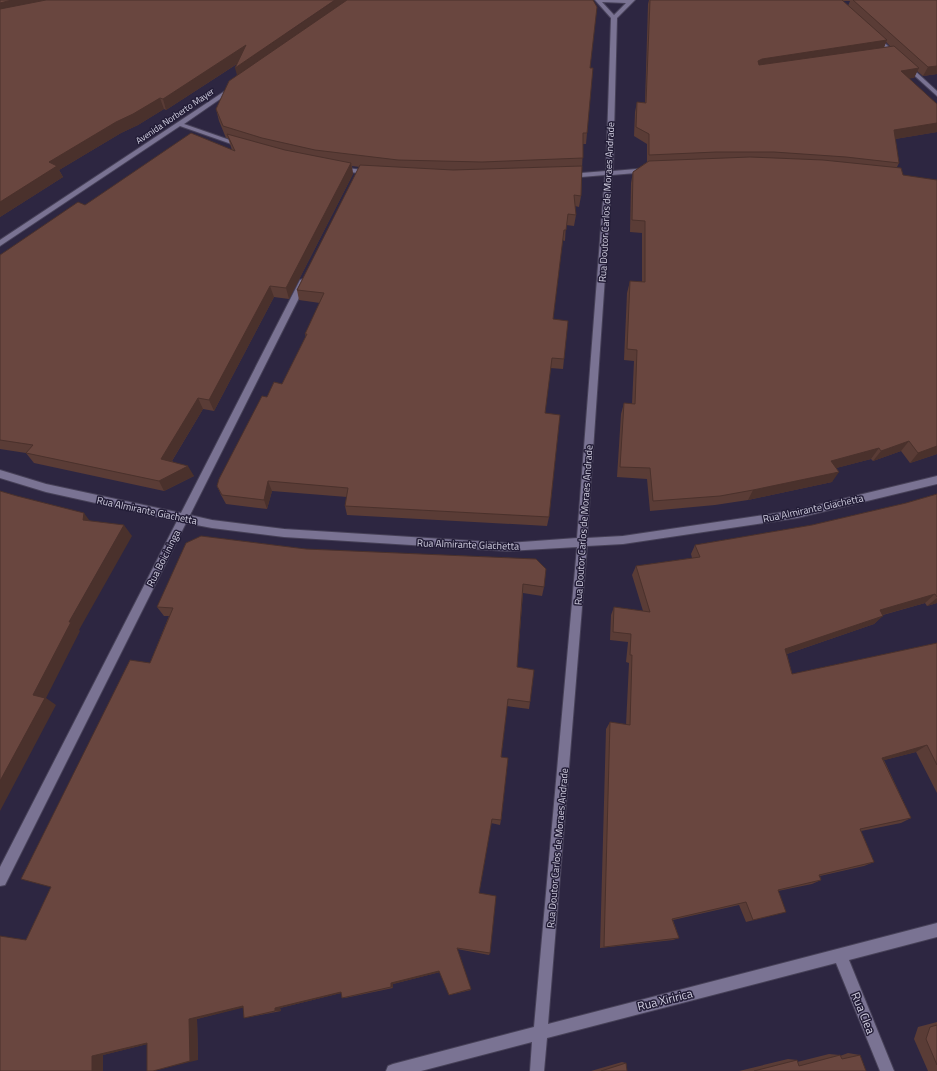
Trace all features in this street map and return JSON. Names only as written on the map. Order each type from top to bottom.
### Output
[{"type":"street","points":[[598,0],[614,18],[633,0]]},
{"type":"street","points":[[603,0],[620,2],[633,0]]},
{"type":"street","name":"Rua Doutor Carlos de Moraes Andrade","points":[[537,1071],[582,543],[609,173],[614,18]]},
{"type":"street","points":[[868,31],[887,52],[937,94]]},
{"type":"street","name":"Avenida Norberto Mayer","points":[[0,244],[237,84]]},
{"type":"street","points":[[179,124],[248,148]]},
{"type":"street","points":[[332,168],[357,175],[379,173]]},
{"type":"street","points":[[559,176],[658,169]]},
{"type":"street","name":"Rua Boicininga","points":[[0,880],[309,271]]},
{"type":"street","name":"Rua Almirante Giachetta","points":[[0,474],[46,488],[212,524],[284,533],[507,547],[622,540],[797,514],[937,480]]},
{"type":"street","name":"Rua Xiririca","points":[[393,1071],[937,930]]},
{"type":"street","name":"Rua Clea","points":[[840,955],[887,1071]]},
{"type":"building","points":[[0,0],[12,0],[0,3]]},
{"type":"building","points":[[46,0],[335,0],[235,68],[246,45],[163,99],[160,98],[116,122],[49,162],[57,166],[0,202],[0,9]]},
{"type":"building","points":[[347,0],[593,0],[597,7],[590,68],[593,68],[587,133],[583,133],[583,158],[482,162],[398,160],[315,150],[262,138],[223,126],[216,109],[229,81]]},
{"type":"building","points":[[650,0],[842,0],[887,40],[762,59],[758,61],[759,65],[894,46],[919,68],[901,71],[937,104],[937,123],[894,130],[899,163],[846,157],[774,152],[716,152],[649,155],[649,134],[636,127],[637,102],[646,103]]},
{"type":"building","points":[[853,0],[937,0],[937,66],[928,67]]},
{"type":"building","points":[[191,133],[235,151],[227,134],[285,150],[351,163],[286,288],[270,286],[209,400],[198,398],[161,459],[188,466],[159,481],[26,453],[33,445],[0,440],[0,255],[78,202],[85,205]]},
{"type":"building","points":[[750,157],[823,160],[901,168],[903,175],[937,180],[937,446],[918,453],[909,441],[881,451],[879,448],[831,461],[839,472],[720,496],[653,501],[650,468],[620,467],[624,403],[635,404],[637,350],[627,349],[630,281],[645,282],[645,221],[632,220],[633,172],[649,161]]},
{"type":"building","points":[[360,165],[453,170],[582,166],[581,196],[574,195],[576,215],[568,214],[566,230],[564,230],[553,319],[568,321],[564,359],[552,358],[545,413],[560,415],[549,517],[345,506],[348,488],[268,481],[264,500],[222,495],[217,486],[219,479],[262,396],[267,397],[274,382],[282,384],[307,334],[305,334],[324,293],[297,290]]},
{"type":"building","points":[[0,491],[84,513],[83,520],[124,525],[69,622],[71,622],[33,695],[45,698],[0,781]]},
{"type":"building","points":[[937,494],[937,597],[935,594],[880,610],[883,616],[785,649],[792,674],[937,643],[937,765],[927,745],[882,758],[911,818],[860,829],[874,862],[819,875],[821,880],[778,890],[786,912],[753,920],[746,902],[672,919],[679,938],[604,947],[610,722],[630,725],[632,655],[630,655],[631,634],[613,632],[614,607],[650,612],[636,566],[700,557],[695,545],[812,525],[906,503]]},
{"type":"building","points":[[201,536],[306,549],[536,559],[546,569],[544,587],[523,584],[517,667],[534,670],[530,702],[508,699],[501,757],[508,758],[501,820],[492,819],[479,893],[496,896],[490,953],[457,948],[471,989],[449,995],[439,971],[391,983],[391,987],[342,998],[341,992],[275,1008],[275,1011],[244,1018],[243,1006],[189,1019],[190,1061],[153,1071],[147,1071],[147,1043],[92,1056],[92,1071],[0,1071],[0,936],[26,940],[51,887],[21,879],[130,660],[150,663],[173,608],[157,607],[186,543]]},
{"type":"building","points":[[937,1025],[937,1065],[926,1039],[930,1027]]},
{"type":"building","points":[[840,1055],[842,1059],[860,1055],[866,1071],[754,1071],[797,1060],[799,1066]]},
{"type":"building","points":[[626,1063],[627,1071],[601,1071]]}]
